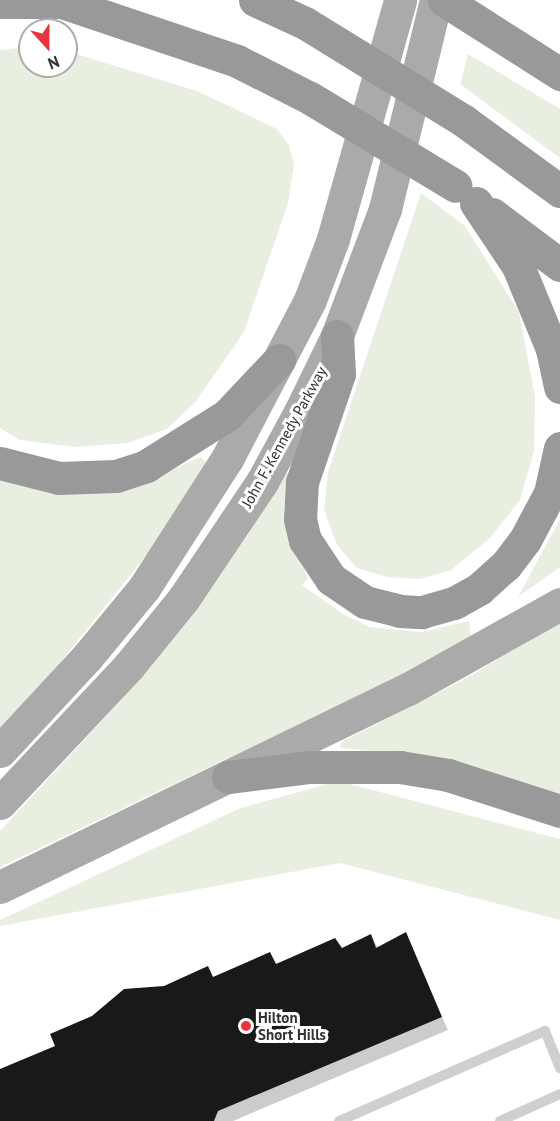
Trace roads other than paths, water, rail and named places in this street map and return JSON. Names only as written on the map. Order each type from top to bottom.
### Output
[{"type":"highway","points":[[122,0],[200,32],[237,61]]},
{"type":"highway","points":[[255,0],[305,23],[464,121],[560,191]]},
{"type":"highway","points":[[444,0],[560,74]]},
{"type":"highway","points":[[0,2],[59,1],[237,61],[310,98],[466,195],[560,265]]},
{"type":"highway","points":[[466,195],[518,266],[552,349],[560,387]]},
{"type":"highway","points":[[337,336],[339,374],[302,482],[300,519],[305,540],[331,579],[365,602],[400,611],[422,612],[454,603],[478,589],[506,566],[525,540],[550,493],[560,448]]},
{"type":"highway","points":[[0,463],[59,477],[116,476],[146,466],[227,415],[279,360]]},
{"type":"highway","points":[[228,777],[310,767],[400,767],[448,775],[560,811]]},
{"type":"main road","points":[[0,751],[88,656],[144,588],[228,457],[310,300],[333,239],[400,0]]},
{"type":"main road","name":"John F. Kennedy Parkway","points":[[0,803],[129,666],[184,598],[262,482],[337,336],[385,210],[436,0]]},
{"type":"main road","points":[[0,887],[408,689],[560,604]]},
{"type":"lane","points":[[339,1121],[545,1031],[560,1068]]},
{"type":"lane","points":[[500,1121],[560,1094]]},
{"type":"place","name":"Hilton Short Hills","points":[[246,1026]]}]
